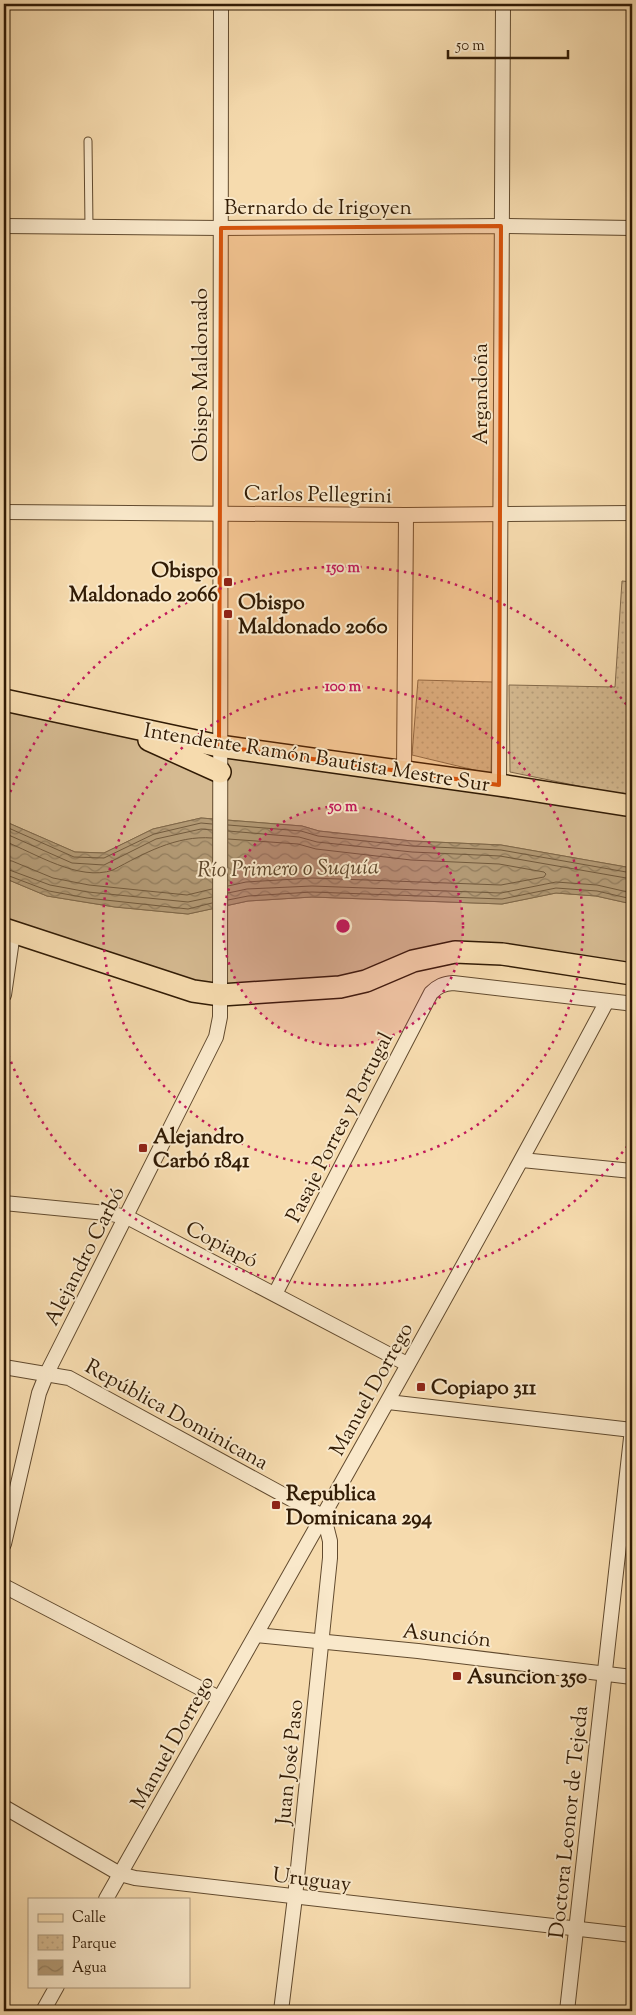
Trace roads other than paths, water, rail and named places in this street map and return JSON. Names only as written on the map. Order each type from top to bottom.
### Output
[{"type":"main road","name":"Intendente Ramón Bautista Mestre Sur","points":[[4,700],[219,746],[499,785],[632,806]]},
{"type":"main road","points":[[112,724],[220,772]]},
{"type":"main road","points":[[8,931],[193,991],[221,995],[354,985],[413,961],[455,952],[502,954],[632,974]]},
{"type":"street","name":"Obispo Maldonado","points":[[220,793],[221,4]]},
{"type":"street","name":"Argandoña","points":[[499,785],[500,226],[503,4]]},
{"type":"street","name":"Bernardo de Irigoyen","points":[[4,226],[220,228],[500,226],[632,228]]},
{"type":"street","name":"Carlos Pellegrini","points":[[4,512],[406,515],[632,513]]},
{"type":"street","points":[[404,772],[406,515]]},
{"type":"street","name":"Alejandro Carbó","points":[[4,1544],[39,1393],[47,1373],[216,1037],[220,1017],[221,995],[220,793]]},
{"type":"street","points":[[4,995],[8,931]]},
{"type":"street","name":"Pasaje Porres y Portugal","points":[[275,1294],[431,993],[437,987],[444,984],[466,984],[607,1001]]},
{"type":"street","points":[[607,1001],[632,1005]]},
{"type":"street","name":"Manuel Dorrego","points":[[107,1898],[218,1698],[324,1517],[407,1364],[522,1160],[607,1001]]},
{"type":"street","points":[[522,1160],[632,1171]]},
{"type":"street","name":"Copiapó","points":[[4,1203],[106,1213],[127,1217],[407,1364]]},
{"type":"street","name":"República Dominicana","points":[[4,1368],[47,1373],[69,1378],[324,1517]]},
{"type":"street","points":[[388,1402],[632,1429]]},
{"type":"street","name":"Doctora Leonor de Tejeda","points":[[567,2011],[632,1429]]},
{"type":"street","name":"Juan José Paso","points":[[280,2011],[295,1897],[330,1558],[330,1541],[324,1517]]},
{"type":"street","points":[[4,1586],[218,1698]]},
{"type":"street","name":"Asunción","points":[[256,1635],[632,1677]]},
{"type":"street","name":"Uruguay","points":[[4,1807],[120,1874],[135,1878],[632,1935]]},
{"type":"street","points":[[43,2011],[56,1988]]},
{"type":"lane","points":[[88,141],[89,227]]},
{"type":"water","name":"Río Primero o Suquía","points":[[201,818],[302,826],[319,831],[412,841],[501,845],[632,868],[632,904],[596,896],[556,893],[502,904],[312,897],[248,901],[188,914],[115,907],[47,896],[4,878],[4,821],[75,852],[104,853],[153,829]]},
{"type":"place","name":"Obispo Maldonado 2066","points":[[228,582]]},
{"type":"place","name":"Obispo Maldonado 2060","points":[[228,614]]},
{"type":"place","name":"Alejandro Carbó 1841","points":[[143,1148]]},
{"type":"place","name":"Copiapo 311","points":[[421,1387]]},
{"type":"place","name":"Republica Dominicana 294","points":[[276,1505]]},
{"type":"place","name":"Asuncion 350","points":[[457,1676]]}]
